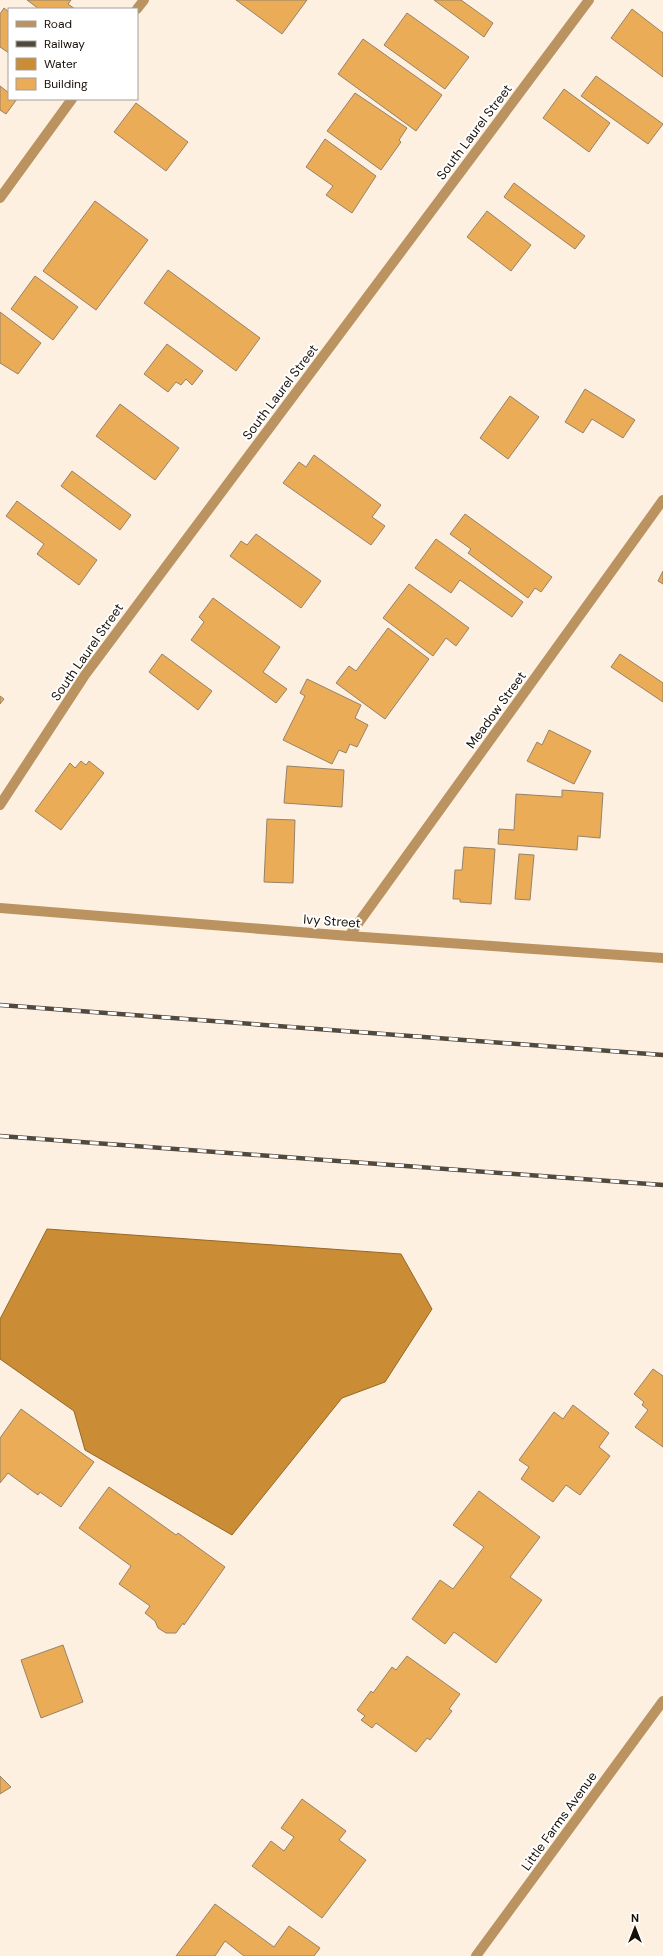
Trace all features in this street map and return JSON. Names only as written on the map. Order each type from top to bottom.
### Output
[{"type":"street","points":[[138,8],[144,0]]},
{"type":"street","name":"South Laurel Street","points":[[0,805],[85,674],[589,0]]},
{"type":"street","points":[[0,198],[71,100]]},
{"type":"street","name":"Meadow Street","points":[[349,936],[663,500]]},
{"type":"street","name":"Ivy Street","points":[[0,908],[349,936],[663,958]]},
{"type":"street","name":"Little Farms Avenue","points":[[476,1956],[663,1701]]},
{"type":"water","points":[[47,1229],[401,1254],[432,1309],[385,1382],[342,1398],[232,1535],[85,1450],[74,1411],[0,1359],[0,1319]]},
{"type":"building","points":[[27,0],[71,0],[68,4],[74,8],[38,8]]},
{"type":"building","points":[[236,0],[307,0],[282,34]]},
{"type":"building","points":[[434,0],[461,0],[493,23],[484,37]]},
{"type":"building","points":[[4,8],[8,11],[8,52],[0,47],[0,14]]},
{"type":"building","points":[[632,9],[663,33],[663,77],[611,38]]},
{"type":"building","points":[[407,13],[469,57],[445,89],[384,45]]},
{"type":"building","points":[[363,39],[442,95],[416,131],[338,74]]},
{"type":"building","points":[[596,76],[663,124],[648,144],[581,96]]},
{"type":"building","points":[[0,86],[8,92],[8,100],[16,100],[6,114],[0,110]]},
{"type":"building","points":[[564,89],[610,123],[589,152],[543,118]]},
{"type":"building","points":[[355,93],[407,128],[399,140],[401,142],[381,170],[327,131]]},
{"type":"building","points":[[136,103],[188,142],[166,171],[114,132]]},
{"type":"building","points":[[325,139],[376,176],[352,213],[326,195],[333,186],[306,167]]},
{"type":"building","points":[[514,183],[585,236],[575,249],[504,197]]},
{"type":"building","points":[[95,201],[148,240],[96,310],[43,271]]},
{"type":"building","points":[[487,211],[531,245],[511,271],[467,237]]},
{"type":"building","points":[[168,270],[260,338],[236,371],[144,303]]},
{"type":"building","points":[[35,276],[78,307],[53,340],[11,309]]},
{"type":"building","points":[[0,312],[41,343],[18,374],[0,363]]},
{"type":"building","points":[[167,344],[203,371],[192,385],[186,379],[181,385],[176,382],[168,392],[144,374]]},
{"type":"building","points":[[585,389],[635,420],[623,438],[592,419],[583,433],[565,422]]},
{"type":"building","points":[[510,396],[539,417],[508,459],[480,438]]},
{"type":"building","points":[[120,404],[179,448],[155,480],[96,436]]},
{"type":"building","points":[[314,455],[381,505],[372,517],[385,526],[371,545],[283,483],[299,462],[306,467]]},
{"type":"building","points":[[72,471],[131,515],[120,530],[61,486]]},
{"type":"building","points":[[17,501],[97,560],[79,585],[37,554],[44,544],[6,516]]},
{"type":"building","points":[[465,514],[552,577],[541,592],[535,588],[528,598],[468,553],[471,549],[450,534]]},
{"type":"building","points":[[256,534],[321,581],[301,608],[230,556],[241,541],[247,545]]},
{"type":"building","points":[[436,539],[523,602],[512,617],[460,580],[451,593],[415,568]]},
{"type":"building","points":[[663,571],[663,584],[658,581]]},
{"type":"building","points":[[409,584],[469,628],[456,646],[446,638],[433,656],[383,618]]},
{"type":"building","points":[[213,598],[280,647],[263,672],[287,689],[276,703],[191,640],[204,622],[199,617]]},
{"type":"building","points":[[388,628],[429,659],[385,719],[336,683],[349,666],[356,671]]},
{"type":"building","points":[[162,654],[212,691],[198,710],[149,672]]},
{"type":"building","points":[[620,654],[663,683],[663,702],[611,667]]},
{"type":"building","points":[[307,679],[361,705],[355,718],[368,725],[357,747],[350,744],[346,753],[339,750],[332,764],[283,740],[305,696],[300,693]]},
{"type":"building","points":[[0,696],[4,699],[0,704]]},
{"type":"building","points":[[549,730],[591,751],[574,784],[527,761],[537,742],[542,745]]},
{"type":"building","points":[[81,761],[86,765],[89,761],[104,773],[61,830],[35,811],[70,763],[75,768]]},
{"type":"building","points":[[287,766],[344,770],[342,807],[284,803]]},
{"type":"building","points":[[562,790],[603,793],[600,838],[578,836],[577,850],[498,844],[499,829],[514,830],[516,794],[562,797]]},
{"type":"building","points":[[267,819],[295,820],[293,883],[264,882]]},
{"type":"building","points":[[464,847],[495,849],[491,904],[460,902],[460,899],[453,899],[455,870],[462,870]]},
{"type":"building","points":[[519,854],[534,855],[530,900],[515,899]]},
{"type":"building","points":[[653,1369],[663,1376],[663,1447],[635,1427],[648,1410],[642,1405],[644,1402],[634,1394]]},
{"type":"building","points":[[573,1405],[609,1433],[599,1447],[610,1456],[580,1495],[566,1485],[553,1502],[521,1479],[529,1467],[519,1460],[554,1412],[563,1419]]},
{"type":"building","points":[[21,1409],[94,1462],[61,1507],[40,1492],[38,1495],[8,1473],[0,1483],[0,1438]]},
{"type":"building","points":[[109,1487],[176,1535],[178,1533],[225,1567],[184,1625],[183,1623],[176,1633],[166,1633],[158,1628],[155,1621],[145,1613],[150,1606],[119,1584],[131,1566],[79,1528]]},
{"type":"building","points":[[479,1491],[540,1537],[510,1577],[542,1600],[496,1663],[454,1632],[445,1644],[412,1619],[440,1580],[453,1589],[484,1547],[453,1525]]},
{"type":"building","points":[[63,1645],[83,1702],[41,1718],[21,1660]]},
{"type":"building","points":[[407,1656],[460,1694],[449,1709],[452,1711],[430,1740],[427,1738],[416,1752],[376,1723],[372,1728],[361,1720],[365,1716],[357,1710],[371,1691],[373,1693],[392,1667],[396,1670]]},
{"type":"building","points":[[0,1776],[11,1787],[0,1794]]},
{"type":"building","points":[[302,1799],[346,1831],[339,1840],[366,1860],[322,1918],[252,1866],[271,1841],[284,1851],[294,1837],[281,1828]]},
{"type":"building","points":[[215,1904],[274,1947],[289,1926],[320,1948],[314,1956],[244,1956],[225,1941],[215,1956],[176,1956]]},
{"type":"railway","points":[[0,1005],[663,1055]]},
{"type":"railway","points":[[0,1136],[663,1185]]}]
